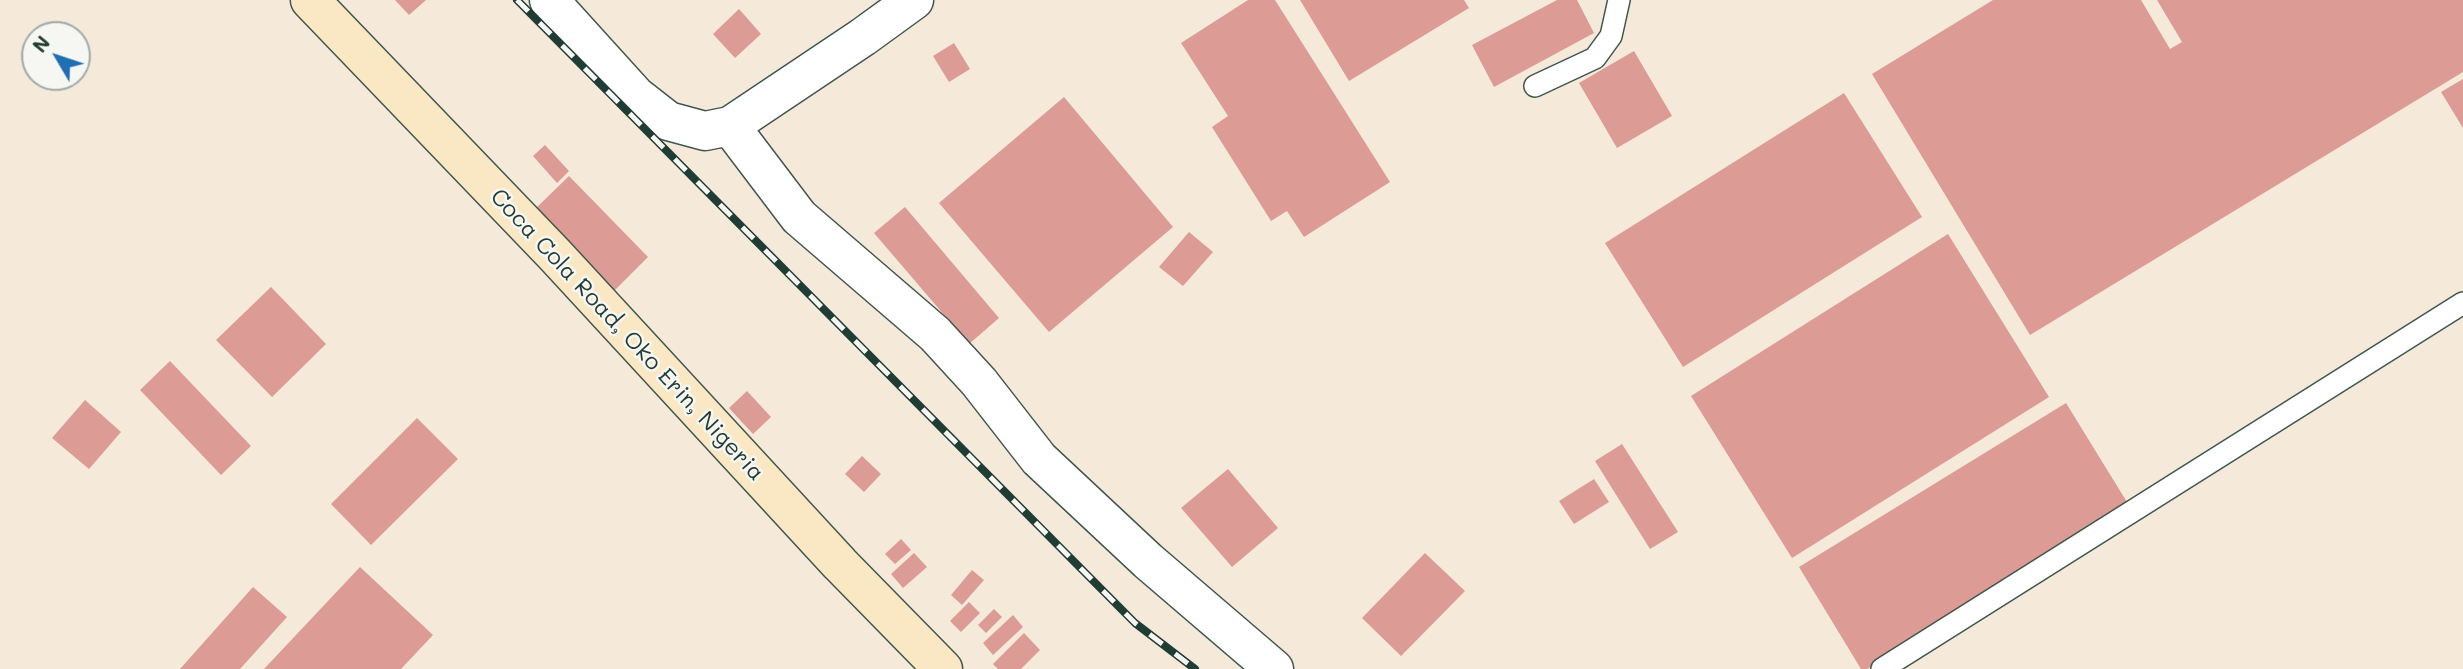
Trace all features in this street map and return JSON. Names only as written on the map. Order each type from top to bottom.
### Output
[{"type":"street","name":"Coca Cola Road, Oko Erin, Nigeria","points":[[310,0],[555,255],[840,564],[943,669]]},
{"type":"street","points":[[549,0],[636,96],[668,121],[705,131],[730,125],[914,0]]},
{"type":"street","points":[[730,125],[799,217],[935,334],[979,382],[1039,458],[1147,561],[1274,669]]},
{"type":"lane","points":[[1535,86],[1595,58],[1611,36],[1619,0]]},
{"type":"lane","points":[[1882,669],[2463,303]]},
{"type":"building","points":[[395,0],[426,0],[409,15]]},
{"type":"building","points":[[1248,0],[1275,0],[1390,182],[1304,237],[1287,211],[1271,221],[1212,127],[1228,116],[1181,43]]},
{"type":"building","points":[[1300,0],[1464,0],[1469,8],[1349,81]]},
{"type":"building","points":[[1557,0],[1577,0],[1594,33],[1494,87],[1472,45]]},
{"type":"building","points":[[1993,0],[2141,0],[2170,49],[2182,42],[2157,0],[2463,0],[2463,72],[2030,335],[1872,74]]},
{"type":"building","points":[[739,9],[761,34],[735,58],[713,34]]},
{"type":"building","points":[[954,43],[970,69],[949,82],[933,56]]},
{"type":"building","points":[[1634,51],[1672,116],[1617,148],[1579,83]]},
{"type":"building","points":[[2463,79],[2463,128],[2441,92]]},
{"type":"building","points":[[1844,93],[1922,217],[1683,367],[1605,243]]},
{"type":"building","points":[[1064,97],[1173,227],[1049,332],[939,203]]},
{"type":"building","points":[[545,145],[569,171],[557,183],[533,156]]},
{"type":"building","points":[[569,176],[648,257],[614,291],[534,210]]},
{"type":"building","points":[[905,207],[999,318],[969,344],[874,233]]},
{"type":"building","points":[[1189,232],[1213,252],[1183,286],[1159,267]]},
{"type":"building","points":[[1948,234],[2049,397],[1792,558],[1691,396]]},
{"type":"building","points":[[271,287],[326,344],[272,397],[216,340]]},
{"type":"building","points":[[170,361],[251,446],[221,475],[140,390]]},
{"type":"building","points":[[747,391],[771,417],[753,434],[729,408]]},
{"type":"building","points":[[85,400],[121,432],[89,469],[52,438]]},
{"type":"building","points":[[2066,403],[2130,507],[1867,669],[1861,669],[1799,567]]},
{"type":"building","points":[[417,418],[458,459],[371,545],[331,504]]},
{"type":"building","points":[[1622,444],[1678,532],[1650,549],[1595,461]]},
{"type":"building","points":[[862,456],[881,474],[864,492],[845,474]]},
{"type":"building","points":[[1228,469],[1278,528],[1232,567],[1181,508]]},
{"type":"building","points":[[1594,479],[1609,502],[1574,524],[1559,501]]},
{"type":"building","points":[[901,539],[911,550],[895,564],[885,554]]},
{"type":"building","points":[[914,553],[927,567],[903,588],[891,574]]},
{"type":"building","points":[[1425,553],[1465,591],[1401,656],[1362,618]]},
{"type":"building","points":[[360,567],[433,635],[401,669],[264,669]]},
{"type":"building","points":[[972,570],[984,580],[962,605],[951,595]]},
{"type":"building","points":[[253,587],[287,617],[240,669],[180,669]]},
{"type":"building","points":[[969,602],[980,613],[961,632],[950,621]]},
{"type":"building","points":[[994,609],[1002,617],[986,633],[978,625]]},
{"type":"building","points":[[1013,615],[1023,627],[993,655],[983,643]]},
{"type":"building","points":[[1024,633],[1040,650],[1021,669],[998,669],[993,664]]},
{"type":"railway","points":[[517,0],[1135,623],[1195,669]]}]
